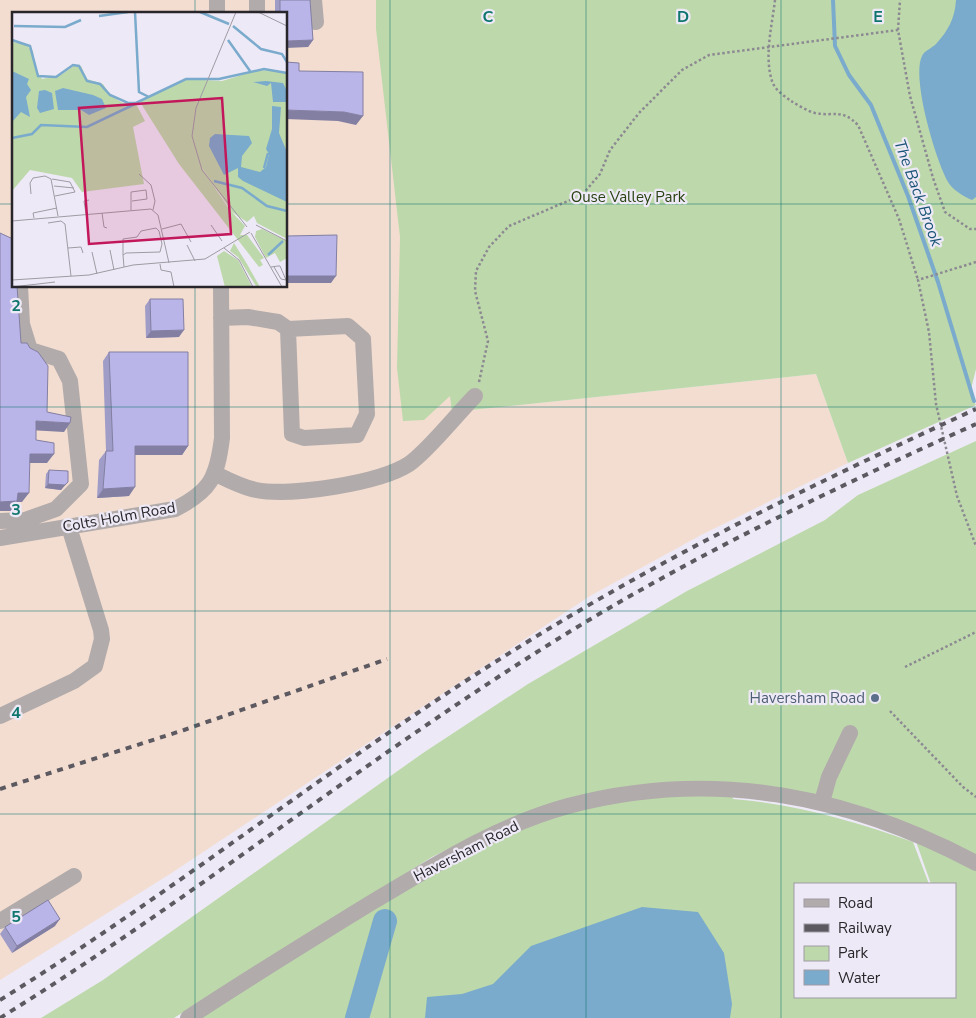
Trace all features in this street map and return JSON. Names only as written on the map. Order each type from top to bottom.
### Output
[{"type":"street","points":[[314,0],[316,22]]},
{"type":"street","points":[[0,521],[25,520],[56,509],[81,484],[70,381],[59,359],[30,350],[22,324],[20,288]]},
{"type":"street","name":"Colts Holm Road","points":[[0,538],[175,509],[196,499],[209,486],[219,460],[222,438],[221,288]]},
{"type":"street","points":[[221,318],[248,317],[278,322],[288,329],[348,326],[362,339],[367,414],[357,435],[304,438],[292,434],[288,329]]},
{"type":"street","points":[[214,473],[238,485],[277,492],[360,482],[391,474],[410,463],[475,396]]},
{"type":"street","points":[[0,716],[74,681],[90,671],[98,658],[102,639],[97,612],[69,526]]},
{"type":"street","points":[[822,802],[839,754],[850,732]]},
{"type":"street","name":"Haversham Road","points":[[188,1018],[276,961],[472,845],[519,823],[566,807],[609,797],[664,789],[716,788],[762,791],[822,802],[863,814],[913,833],[976,863]]},
{"type":"street","points":[[0,920],[74,876]]},
{"type":"path","points":[[775,0],[769,47],[772,83],[780,93],[798,106],[815,113],[841,113],[849,116],[858,124],[899,219],[919,279],[929,332],[938,413],[957,496],[976,546]]},
{"type":"path","points":[[900,0],[898,30],[910,96],[933,178],[945,212],[970,229],[976,229]]},
{"type":"path","points":[[475,396],[488,341],[475,291],[476,271],[489,247],[509,226],[582,195],[600,174],[610,150],[639,113],[682,70],[709,55],[898,30]]},
{"type":"path","points":[[919,279],[976,262]]},
{"type":"path","points":[[905,667],[976,632]]},
{"type":"path","points":[[890,712],[963,787],[976,797]]},
{"type":"shaded area","points":[[0,0],[442,0],[452,412],[816,374],[848,463],[701,535],[590,596],[170,874],[0,980]]},
{"type":"green space","name":"Ouse Valley Park","points":[[376,0],[976,0],[976,369],[970,393],[976,405],[848,463],[816,374],[452,412],[450,396],[424,420],[403,421],[397,368],[400,237],[376,29]]},
{"type":"green space","points":[[976,441],[976,1018],[188,1018],[491,828],[432,857],[174,1018],[41,1018],[103,980],[423,753],[528,684],[687,591],[825,520],[858,495]]},
{"type":"water","points":[[956,0],[976,0],[976,197],[972,200],[953,188],[943,171],[926,119],[920,82],[919,67],[922,56],[944,34],[954,13]]},
{"type":"water","points":[[642,907],[698,912],[724,953],[732,1004],[730,1018],[425,1018],[427,997],[462,994],[493,984],[531,946]]},
{"type":"building","points":[[280,0],[310,0],[313,40],[288,41],[288,12],[280,12]]},
{"type":"building","points":[[288,62],[299,63],[299,71],[363,72],[363,116],[344,112],[288,110]]},
{"type":"building","points":[[0,233],[12,239],[12,288],[17,288],[21,343],[27,343],[30,348],[38,352],[48,366],[47,412],[71,417],[70,423],[36,421],[36,440],[54,443],[54,454],[30,454],[29,493],[18,493],[17,501],[0,502]]},
{"type":"building","points":[[337,235],[336,276],[288,276],[288,236]]},
{"type":"building","points":[[150,299],[183,299],[184,330],[151,331]]},
{"type":"building","points":[[109,352],[188,352],[188,446],[135,446],[135,487],[103,489],[106,451],[113,451]]},
{"type":"building","points":[[49,470],[68,471],[68,482],[65,485],[48,484]]},
{"type":"building","points":[[48,900],[60,919],[17,946],[5,927]]},
{"type":"waterway","name":"The Back Brook","points":[[833,0],[835,46],[849,75],[871,105],[908,196],[938,282],[974,401]]},
{"type":"waterway","points":[[357,1018],[385,921]]},
{"type":"railway","points":[[0,1000],[134,912],[397,727],[532,639],[695,546],[806,489],[976,409]]},
{"type":"railway","points":[[0,1018],[136,929],[469,696],[590,619],[753,530],[976,424]]},
{"type":"railway","points":[[0,789],[184,730],[387,659]]},
{"type":"place","name":"Haversham Road","points":[[875,698]]}]
